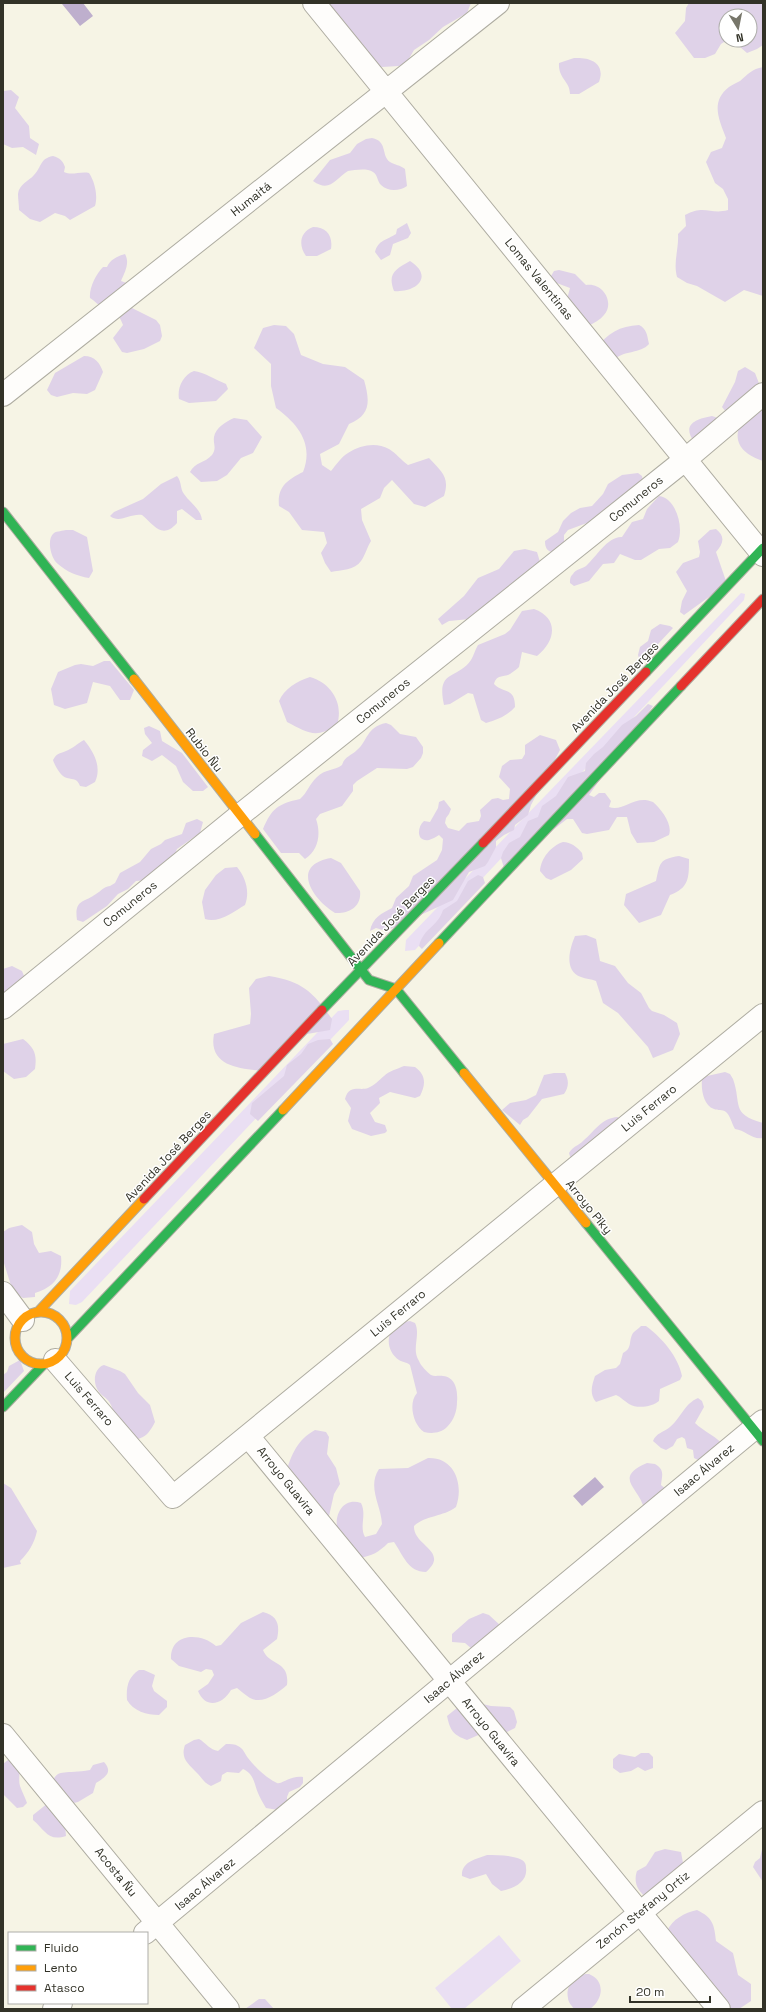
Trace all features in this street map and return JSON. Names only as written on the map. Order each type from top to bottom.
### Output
[{"type":"main road","name":"Rubio Ñu","points":[[3,512],[369,980],[396,989]]},
{"type":"main road","name":"Avenida José Berges","points":[[7,1342],[361,969],[406,924],[762,552]]},
{"type":"main road","points":[[3,1407],[65,1349],[68,1338],[763,599]]},
{"type":"main road","name":"Arroyo Piky","points":[[396,989],[555,1185],[760,1430]]},
{"type":"main road","points":[[49,1363],[31,1363],[17,1350],[25,1322],[45,1312],[58,1318],[64,1324],[68,1338]]},
{"type":"street","name":"Lomas Valentinas","points":[[314,3],[762,552]]},
{"type":"street","name":"Humaitá","points":[[3,395],[498,3]]},
{"type":"street","name":"Comuneros","points":[[3,1008],[240,815],[686,459],[763,394]]},
{"type":"street","name":"Luis Ferraro","points":[[49,1363],[173,1497],[763,1015]]},
{"type":"street","points":[[3,1293],[25,1322]]},
{"type":"street","name":"Isaac Álvarez","points":[[151,1928],[450,1680],[760,1430]]},
{"type":"street","name":"Arroyo Guavira","points":[[248,1436],[719,2009]]},
{"type":"street","name":"Acosta Ñu","points":[[3,1735],[151,1928],[228,2009]]},
{"type":"street","name":"Zenón Stefany Ortiz","points":[[523,2009],[763,1812]]},
{"type":"shaded area","points":[[83,3],[93,16],[80,26],[62,4]]},
{"type":"shaded area","points":[[325,3],[471,3],[467,13],[443,27],[429,40],[414,50],[407,62],[399,66],[382,67],[377,65]]},
{"type":"shaded area","points":[[689,3],[763,3],[763,45],[757,49],[747,53],[741,48],[758,48],[758,8],[718,8],[719,48],[715,54],[705,58],[694,58],[675,33],[685,21],[686,8]]},
{"type":"shaded area","points":[[574,58],[586,59],[595,62],[601,75],[599,82],[579,94],[570,94],[568,86],[560,73],[559,68],[559,63]]},
{"type":"shaded area","points":[[763,67],[763,296],[744,290],[725,302],[697,286],[687,283],[677,277],[676,261],[678,234],[686,226],[685,215],[698,210],[728,210],[728,199],[723,189],[715,183],[706,162],[711,152],[722,148],[726,138],[719,117],[718,105],[723,93],[729,87],[740,81],[753,70]]},
{"type":"shaded area","points":[[11,90],[19,97],[15,108],[29,126],[30,138],[39,144],[36,155],[23,147],[12,148],[3,144],[3,91]]},
{"type":"shaded area","points":[[372,138],[380,142],[387,159],[390,162],[405,169],[407,186],[398,190],[387,189],[380,183],[375,173],[364,170],[348,171],[332,184],[324,186],[313,181],[330,160],[350,153],[357,144],[366,139]]},
{"type":"shaded area","points":[[53,156],[62,161],[65,167],[64,172],[70,174],[89,173],[95,189],[96,202],[95,206],[70,220],[65,216],[55,213],[40,222],[30,219],[19,210],[18,194],[20,188],[37,172],[43,161],[48,157]]},
{"type":"shaded area","points":[[407,223],[411,233],[408,238],[393,244],[390,255],[381,260],[375,252],[378,245],[396,234],[397,229]]},
{"type":"shaded area","points":[[313,227],[318,227],[328,233],[331,240],[331,249],[317,256],[306,256],[303,252],[301,243],[305,232]]},
{"type":"shaded area","points":[[125,254],[127,264],[121,281],[132,285],[130,307],[156,320],[160,325],[162,336],[160,341],[144,349],[127,353],[122,352],[113,338],[123,325],[119,317],[90,298],[92,286],[100,270],[103,267],[107,267],[114,259]]},
{"type":"shaded area","points":[[410,261],[421,273],[419,283],[415,287],[409,289],[394,291],[392,276],[394,272]]},
{"type":"shaded area","points":[[559,270],[575,274],[586,285],[598,287],[606,294],[608,299],[607,310],[595,323],[588,326],[567,299],[570,288],[554,282],[551,276],[554,271]]},
{"type":"shaded area","points":[[274,325],[286,326],[294,334],[301,355],[323,364],[345,367],[364,380],[368,401],[365,412],[349,424],[339,444],[320,454],[322,465],[331,471],[346,454],[363,446],[374,445],[389,449],[408,465],[429,458],[444,475],[446,489],[444,496],[425,507],[414,504],[392,480],[384,488],[380,498],[361,509],[362,520],[371,541],[364,557],[352,568],[331,572],[321,553],[327,543],[324,532],[302,530],[289,512],[279,506],[281,489],[288,481],[303,472],[307,452],[302,436],[297,428],[276,408],[271,386],[271,364],[254,348],[263,328]]},
{"type":"shaded area","points":[[639,325],[644,328],[647,335],[649,344],[645,347],[637,351],[623,354],[615,359],[596,349],[600,343],[614,331]]},
{"type":"shaded area","points":[[84,356],[94,359],[103,372],[95,390],[87,394],[73,393],[57,397],[51,395],[47,390],[55,373]]},
{"type":"shaded area","points":[[745,367],[755,373],[760,386],[727,413],[722,407],[735,382],[738,371]]},
{"type":"shaded area","points":[[194,371],[206,374],[226,384],[228,389],[216,401],[189,403],[179,399],[179,391],[182,382],[190,373]]},
{"type":"shaded area","points":[[763,404],[763,461],[751,456],[742,448],[739,443],[738,432],[740,425],[750,420],[756,413],[758,405]]},
{"type":"shaded area","points":[[712,416],[718,418],[721,422],[695,443],[689,432],[690,427],[695,421]]},
{"type":"shaded area","points":[[234,418],[247,420],[262,437],[253,453],[241,458],[227,475],[217,481],[201,482],[190,472],[197,464],[206,460],[212,455],[215,448],[215,434],[219,428]]},
{"type":"shaded area","points":[[638,473],[642,476],[643,481],[595,520],[568,530],[564,535],[564,546],[554,553],[547,549],[545,546],[545,541],[558,532],[563,521],[571,513],[580,508],[592,506],[603,494],[608,484],[622,475]]},
{"type":"shaded area","points":[[177,476],[183,492],[200,513],[202,520],[196,520],[182,509],[177,511],[177,523],[172,528],[162,531],[142,515],[133,515],[121,519],[110,516],[114,512],[143,499],[161,484]]},
{"type":"shaded area","points":[[659,496],[670,502],[677,514],[680,529],[678,542],[670,548],[659,549],[641,560],[635,560],[620,554],[614,563],[603,564],[589,581],[574,586],[570,583],[570,579],[574,572],[586,566],[607,543],[622,537],[632,522],[643,519],[647,509]]},
{"type":"shaded area","points":[[716,529],[721,535],[722,543],[716,552],[727,584],[684,615],[680,612],[682,601],[687,591],[676,572],[683,563],[699,557],[700,552],[698,541],[710,530]]},
{"type":"shaded area","points":[[73,530],[87,537],[93,571],[89,578],[76,575],[61,567],[53,558],[50,549],[50,540],[55,532]]},
{"type":"shaded area","points":[[525,549],[537,552],[540,562],[470,619],[449,621],[442,625],[438,619],[464,596],[478,578],[499,569],[514,551]]},
{"type":"shaded area","points":[[741,593],[745,594],[744,600],[415,950],[405,951],[406,940]]},
{"type":"shaded area","points":[[534,609],[548,618],[551,624],[551,637],[548,644],[537,656],[522,652],[519,667],[510,674],[498,677],[494,684],[513,696],[515,707],[502,717],[486,723],[481,720],[473,694],[468,693],[450,704],[444,705],[442,694],[445,680],[460,670],[471,660],[478,645],[505,634],[510,630],[522,611]]},
{"type":"shaded area","points":[[660,624],[673,628],[644,659],[639,658],[638,655],[640,647],[648,641],[651,630]]},
{"type":"shaded area","points":[[104,661],[110,661],[134,690],[130,700],[120,700],[110,686],[93,682],[87,703],[65,709],[54,705],[51,689],[58,672],[75,665],[81,664],[93,666]]},
{"type":"shaded area","points":[[310,677],[324,684],[330,689],[339,709],[337,725],[323,732],[312,733],[287,722],[279,701],[284,693],[292,686]]},
{"type":"shaded area","points":[[648,704],[653,706],[589,795],[594,797],[599,793],[605,793],[611,801],[609,807],[614,808],[641,800],[653,802],[663,813],[668,822],[670,831],[669,835],[654,842],[637,843],[631,833],[627,817],[617,817],[609,830],[587,834],[582,833],[573,819],[567,819],[504,868],[501,858],[503,852],[509,843],[520,837],[528,821],[538,817],[542,806],[556,796],[568,777],[585,771],[586,763],[594,754],[603,747],[622,725],[636,716]]},
{"type":"shaded area","points":[[386,723],[391,725],[400,734],[416,737],[423,747],[421,758],[413,767],[407,769],[377,768],[357,781],[353,785],[353,791],[342,806],[320,814],[316,819],[318,824],[318,841],[313,851],[305,859],[299,853],[281,853],[263,829],[269,816],[281,805],[300,799],[305,794],[312,782],[320,774],[342,765],[346,758],[361,746],[371,731],[379,725]]},
{"type":"shaded area","points":[[149,726],[160,731],[162,741],[182,753],[208,787],[203,791],[193,791],[183,782],[176,766],[162,755],[152,761],[142,756],[143,750],[152,743],[145,734],[144,728]]},
{"type":"shaded area","points":[[540,735],[556,740],[560,750],[531,805],[528,815],[515,825],[514,830],[496,841],[496,847],[485,866],[469,872],[453,900],[386,931],[376,928],[370,931],[375,919],[392,908],[396,898],[409,886],[413,876],[437,860],[442,850],[443,839],[439,835],[429,840],[422,839],[419,834],[419,830],[424,821],[430,822],[438,808],[439,802],[444,800],[451,809],[445,823],[448,828],[459,831],[467,823],[479,821],[481,816],[480,810],[492,799],[509,799],[510,789],[499,777],[502,766],[510,760],[522,759],[525,754],[525,745]]},
{"type":"shaded area","points":[[84,740],[94,755],[98,771],[95,782],[86,787],[80,786],[76,780],[63,776],[53,760],[57,755]]},
{"type":"shaded area","points":[[197,819],[203,822],[200,833],[177,849],[175,854],[170,857],[166,867],[147,880],[136,881],[128,889],[118,894],[107,906],[83,922],[77,920],[77,908],[81,902],[115,883],[120,873],[140,862],[151,849],[161,844],[165,840],[182,834],[186,823]]},
{"type":"shaded area","points":[[563,842],[569,843],[576,847],[582,853],[583,859],[571,870],[551,880],[546,878],[540,871],[542,862],[547,853],[554,846]]},
{"type":"shaded area","points":[[679,856],[689,859],[687,882],[681,889],[670,895],[661,915],[639,923],[624,905],[626,894],[656,881],[658,870],[664,860]]},
{"type":"shaded area","points":[[331,858],[341,863],[360,891],[359,901],[349,911],[335,913],[319,899],[309,883],[308,875],[311,868],[318,862]]},
{"type":"shaded area","points":[[237,867],[245,880],[247,895],[245,905],[221,918],[215,920],[205,919],[202,902],[205,890],[216,875],[225,868]]},
{"type":"shaded area","points":[[478,875],[483,877],[485,883],[422,949],[419,946],[427,931],[437,921],[443,910],[457,901],[468,881]]},
{"type":"shaded area","points":[[586,935],[596,939],[600,961],[615,966],[628,983],[641,993],[652,1011],[664,1015],[677,1023],[680,1034],[673,1050],[653,1058],[648,1047],[618,1013],[603,1003],[596,981],[575,974],[569,958],[571,946],[575,936]]},
{"type":"shaded area","points":[[12,966],[22,971],[24,976],[18,987],[3,993],[3,969]]},
{"type":"shaded area","points":[[269,976],[290,981],[306,989],[319,1002],[332,1019],[330,1030],[307,1034],[264,1071],[245,1069],[227,1064],[216,1053],[213,1045],[214,1034],[250,1024],[251,1014],[249,988],[256,979]]},
{"type":"shaded area","points":[[349,1010],[349,1020],[82,1302],[76,1305],[69,1304],[70,1291],[338,1011]]},
{"type":"shaded area","points":[[23,1039],[33,1049],[36,1060],[35,1069],[26,1077],[14,1079],[3,1071],[3,1044]]},
{"type":"shaded area","points":[[330,1039],[333,1044],[258,1121],[250,1114],[252,1103],[284,1076],[287,1065],[301,1054],[308,1044],[318,1040]]},
{"type":"shaded area","points":[[404,1066],[415,1067],[421,1073],[424,1084],[420,1096],[415,1098],[390,1092],[379,1098],[380,1103],[370,1113],[375,1122],[385,1125],[387,1131],[385,1133],[371,1136],[352,1129],[348,1121],[351,1108],[345,1099],[349,1091],[368,1088],[388,1073]]},
{"type":"shaded area","points":[[725,1072],[730,1074],[733,1079],[741,1112],[753,1120],[763,1123],[763,1138],[755,1138],[735,1129],[729,1115],[726,1112],[716,1110],[707,1104],[702,1092],[702,1079],[707,1076]]},
{"type":"shaded area","points":[[565,1073],[568,1086],[564,1094],[542,1099],[520,1125],[502,1110],[510,1103],[526,1100],[536,1095],[544,1075]]},
{"type":"shaded area","points":[[618,1117],[621,1122],[572,1163],[569,1153],[572,1149],[581,1143],[603,1122]]},
{"type":"shaded area","points":[[22,1225],[32,1232],[34,1244],[39,1253],[51,1251],[61,1256],[59,1275],[56,1280],[47,1288],[35,1293],[35,1297],[23,1298],[13,1292],[3,1260],[3,1232],[9,1228]]},
{"type":"shaded area","points":[[410,1321],[415,1323],[417,1328],[416,1352],[421,1365],[431,1375],[443,1376],[451,1379],[455,1386],[457,1398],[456,1412],[449,1424],[442,1431],[430,1433],[424,1432],[420,1429],[413,1414],[412,1408],[414,1397],[417,1393],[410,1365],[399,1360],[392,1352],[390,1347],[389,1337],[394,1328],[399,1323]]},
{"type":"shaded area","points":[[641,1326],[646,1326],[668,1348],[677,1361],[680,1369],[682,1376],[680,1380],[660,1389],[659,1401],[649,1406],[632,1406],[616,1395],[596,1402],[592,1396],[592,1386],[595,1376],[605,1370],[616,1368],[620,1364],[623,1353],[629,1347],[633,1333]]},
{"type":"shaded area","points":[[20,1360],[24,1371],[3,1393],[3,1375],[7,1372],[9,1366]]},
{"type":"shaded area","points":[[104,1365],[125,1374],[138,1393],[150,1405],[155,1422],[150,1431],[141,1438],[128,1441],[118,1433],[111,1405],[99,1392],[95,1384],[96,1372]]},
{"type":"shaded area","points":[[698,1398],[702,1401],[704,1407],[695,1423],[724,1446],[704,1463],[694,1458],[693,1450],[687,1448],[685,1439],[682,1437],[677,1439],[673,1446],[666,1450],[661,1448],[653,1441],[658,1434],[668,1429],[674,1423],[689,1404]]},
{"type":"shaded area","points":[[315,1430],[326,1432],[329,1437],[327,1454],[336,1468],[340,1484],[334,1494],[329,1516],[325,1519],[311,1502],[308,1490],[303,1490],[286,1472],[299,1443]]},
{"type":"shaded area","points":[[428,1458],[445,1462],[451,1467],[458,1482],[459,1490],[456,1507],[446,1513],[419,1522],[414,1526],[415,1533],[419,1539],[432,1553],[434,1559],[432,1565],[426,1572],[410,1566],[394,1542],[388,1543],[372,1555],[359,1558],[346,1545],[337,1530],[337,1517],[343,1506],[354,1502],[361,1503],[363,1507],[363,1533],[365,1537],[376,1534],[382,1524],[374,1489],[374,1483],[379,1469],[408,1468]]},
{"type":"shaded area","points":[[647,1463],[655,1464],[660,1468],[662,1471],[661,1485],[667,1490],[644,1509],[642,1502],[631,1484],[630,1479],[631,1474],[637,1468]]},
{"type":"shaded area","points":[[595,1477],[604,1487],[582,1506],[573,1496]]},
{"type":"shaded area","points":[[3,1483],[11,1488],[37,1531],[31,1548],[20,1561],[21,1564],[3,1568]]},
{"type":"shaded area","points":[[263,1612],[275,1619],[278,1629],[277,1639],[263,1650],[270,1659],[282,1667],[285,1671],[287,1685],[270,1697],[260,1700],[250,1698],[237,1688],[231,1690],[224,1699],[214,1703],[205,1701],[198,1691],[208,1684],[214,1675],[212,1670],[206,1669],[201,1672],[179,1666],[171,1659],[172,1650],[175,1644],[181,1640],[194,1637],[202,1638],[216,1646],[221,1645],[241,1623]]},
{"type":"shaded area","points":[[483,1613],[489,1615],[501,1626],[472,1649],[465,1643],[452,1642],[452,1634],[469,1619]]},
{"type":"shaded area","points":[[139,1670],[144,1670],[155,1675],[152,1686],[154,1691],[167,1701],[167,1707],[159,1715],[141,1712],[133,1707],[127,1700],[128,1683],[132,1676]]},
{"type":"shaded area","points":[[474,1702],[491,1706],[510,1707],[514,1711],[517,1722],[515,1728],[505,1733],[483,1733],[467,1740],[458,1736],[449,1725],[447,1716],[457,1708]]},
{"type":"shaded area","points":[[199,1739],[210,1748],[218,1751],[226,1744],[237,1745],[243,1750],[258,1769],[277,1783],[281,1783],[294,1777],[303,1777],[303,1783],[300,1787],[289,1792],[287,1803],[278,1810],[266,1808],[259,1795],[252,1776],[243,1769],[239,1773],[227,1772],[222,1775],[221,1781],[211,1786],[203,1780],[184,1758],[185,1745]]},
{"type":"shaded area","points":[[641,1753],[649,1753],[653,1757],[653,1768],[645,1771],[638,1767],[631,1771],[620,1773],[613,1768],[613,1759],[619,1754],[635,1757]]},
{"type":"shaded area","points":[[8,1760],[17,1764],[18,1767],[20,1786],[27,1803],[23,1807],[17,1808],[3,1794],[3,1764]]},
{"type":"shaded area","points":[[104,1762],[108,1769],[107,1774],[103,1779],[96,1783],[93,1793],[78,1802],[61,1806],[58,1817],[65,1825],[66,1836],[55,1837],[47,1834],[33,1820],[33,1815],[48,1803],[50,1790],[55,1777],[64,1773],[90,1770],[93,1765]]},
{"type":"shaded area","points":[[763,1845],[763,1882],[753,1867],[755,1862],[760,1858]]},
{"type":"shaded area","points":[[665,1849],[681,1852],[683,1863],[647,1898],[641,1893],[637,1886],[637,1871],[646,1866],[655,1852]]},
{"type":"shaded area","points":[[487,1855],[509,1856],[522,1860],[526,1865],[525,1877],[515,1887],[501,1891],[492,1884],[486,1874],[470,1879],[462,1876],[462,1871],[467,1864]]},
{"type":"shaded area","points":[[697,1910],[712,1922],[716,1941],[733,1953],[738,1975],[751,1984],[751,2001],[739,2009],[720,2009],[667,1931],[672,1923],[679,1917]]},
{"type":"shaded area","points":[[499,1935],[521,1961],[464,2009],[452,2009],[435,1988]]},
{"type":"shaded area","points":[[589,1974],[598,1981],[600,1986],[601,1991],[598,2001],[590,2009],[574,2009],[568,1999],[568,1989],[570,1984],[576,1978]]},
{"type":"shaded area","points":[[259,1999],[265,1999],[274,2009],[245,2009]]},
{"type":"traffic: fast","points":[[3,512],[134,679]]},
{"type":"traffic: fast","points":[[646,672],[763,548]]},
{"type":"traffic: fast","points":[[439,943],[681,686]]},
{"type":"traffic: fast","points":[[255,834],[369,980],[396,989],[464,1073]]},
{"type":"traffic: fast","points":[[322,1010],[483,843]]},
{"type":"traffic: fast","points":[[68,1338],[283,1110]]},
{"type":"traffic: fast","points":[[586,1223],[763,1441]]},
{"type":"traffic: fast","points":[[3,1407],[43,1365]]},
{"type":"traffic: slow","points":[[134,679],[255,834]]},
{"type":"traffic: slow","points":[[283,1110],[439,943]]},
{"type":"traffic: slow","points":[[464,1073],[586,1223]]},
{"type":"traffic: slow","points":[[38,1312],[144,1199]]},
{"type":"traffic: slow","points":[[36,1312],[46,1312],[60,1319],[67,1333],[67,1338],[67,1343],[60,1357],[46,1364],[36,1364],[26,1360],[19,1353],[15,1343],[15,1333],[19,1323],[26,1316],[36,1312]]},
{"type":"traffic: jam","points":[[681,686],[763,599]]},
{"type":"traffic: jam","points":[[483,843],[646,672]]},
{"type":"traffic: jam","points":[[144,1199],[322,1010]]}]
